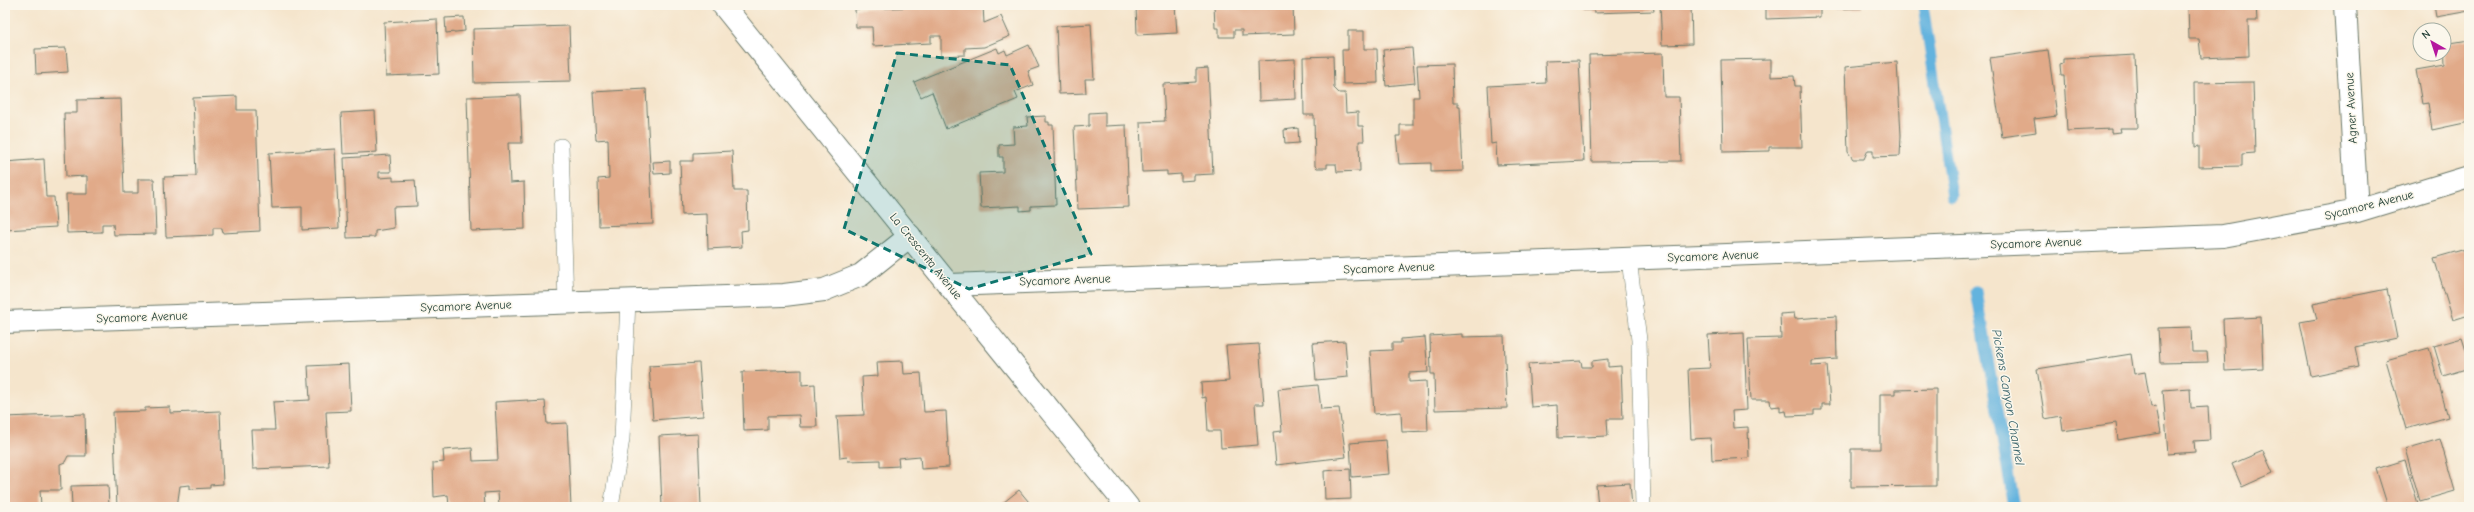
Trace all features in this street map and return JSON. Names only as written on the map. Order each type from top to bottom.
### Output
[{"type":"street","name":"La Crescenta Avenue","points":[[723,5],[1128,507]]},
{"type":"street","name":"Agner Avenue","points":[[2345,5],[2357,211]]},
{"type":"street","name":"Sycamore Avenue","points":[[949,284],[2223,236],[2357,211],[2469,177]]},
{"type":"street","name":"Sycamore Avenue","points":[[5,322],[784,295],[824,290],[861,275],[910,236]]},
{"type":"lane","points":[[561,146],[566,302]]},
{"type":"lane","points":[[1629,259],[1639,340],[1643,507]]},
{"type":"lane","points":[[611,507],[622,439],[628,300]]},
{"type":"highlighted area","points":[[897,53],[1010,65],[1091,254],[969,289],[844,229]]},
{"type":"building","points":[[983,5],[984,23],[1001,16],[1010,36],[984,47],[965,48],[965,55],[941,56],[941,36],[931,36],[931,43],[873,46],[872,27],[856,27],[855,9]]},
{"type":"building","points":[[1136,5],[1175,5],[1177,33],[1137,35]]},
{"type":"building","points":[[1214,5],[1293,5],[1294,34],[1242,36],[1242,30],[1234,30],[1234,37],[1219,37],[1219,28],[1215,28]]},
{"type":"building","points":[[1582,5],[1653,5],[1654,11],[1594,13],[1594,10],[1583,10]]},
{"type":"building","points":[[1660,5],[1691,5],[1692,44],[1662,45]]},
{"type":"building","points":[[1766,5],[1820,5],[1820,17],[1766,19]]},
{"type":"building","points":[[1824,5],[1862,5],[1862,8],[1824,9]]},
{"type":"building","points":[[2188,5],[2256,5],[2257,21],[2248,21],[2249,56],[2201,58],[2199,39],[2189,39]]},
{"type":"building","points":[[2434,5],[2469,5],[2469,11],[2436,17]]},
{"type":"building","points":[[464,17],[465,31],[446,33],[445,18]]},
{"type":"building","points":[[437,19],[439,74],[386,76],[384,22]]},
{"type":"building","points":[[1091,24],[1094,79],[1085,79],[1086,93],[1059,94],[1056,26]]},
{"type":"building","points":[[569,26],[571,81],[474,83],[473,29]]},
{"type":"building","points":[[1348,31],[1364,31],[1364,49],[1377,49],[1378,83],[1343,84],[1342,50],[1348,50]]},
{"type":"building","points":[[2469,40],[2469,122],[2432,130],[2428,103],[2422,104],[2416,70],[2445,65],[2445,62],[2452,62],[2452,43]]},
{"type":"building","points":[[1029,45],[1039,67],[1028,71],[1033,85],[1015,92],[1018,99],[946,129],[932,92],[921,97],[914,82],[997,48],[999,53],[1005,50],[1007,55]]},
{"type":"building","points":[[66,48],[68,72],[36,74],[35,49]]},
{"type":"building","points":[[1412,48],[1415,83],[1386,86],[1383,50]]},
{"type":"building","points":[[2048,50],[2057,116],[2034,119],[2036,132],[2002,137],[1990,58]]},
{"type":"building","points":[[1663,53],[1664,97],[1679,97],[1681,161],[1592,162],[1589,55]]},
{"type":"building","points":[[2135,55],[2138,128],[2120,128],[2121,132],[2111,133],[2111,129],[2067,131],[2064,75],[2061,75],[2060,65],[2063,64],[2063,59]]},
{"type":"building","points":[[1333,56],[1334,88],[1339,93],[1345,93],[1346,113],[1358,112],[1358,126],[1363,126],[1364,141],[1359,141],[1360,171],[1337,172],[1336,164],[1327,164],[1327,168],[1317,168],[1315,166],[1314,115],[1304,115],[1303,57]]},
{"type":"building","points":[[1295,59],[1296,99],[1259,101],[1258,61]]},
{"type":"building","points":[[1771,59],[1771,77],[1794,76],[1795,86],[1800,86],[1802,147],[1769,147],[1769,151],[1723,152],[1721,60]]},
{"type":"building","points":[[1579,60],[1584,161],[1497,165],[1496,143],[1491,144],[1488,86],[1546,83],[1545,61]]},
{"type":"building","points":[[1897,62],[1901,135],[1900,156],[1873,157],[1873,150],[1868,150],[1864,159],[1853,159],[1848,152],[1845,67]]},
{"type":"building","points":[[1452,64],[1453,103],[1458,103],[1458,106],[1460,106],[1463,171],[1431,172],[1431,163],[1399,164],[1396,136],[1400,136],[1400,125],[1413,125],[1413,97],[1419,97],[1417,65]]},
{"type":"building","points":[[1208,68],[1213,174],[1194,175],[1194,180],[1181,181],[1181,174],[1167,175],[1167,171],[1142,172],[1140,122],[1165,121],[1163,84],[1196,82],[1196,69]]},
{"type":"building","points":[[2253,82],[2255,153],[2242,154],[2242,166],[2199,167],[2199,146],[2195,147],[2194,83]]},
{"type":"building","points":[[646,89],[653,224],[599,226],[598,179],[609,178],[608,139],[596,140],[593,92]]},
{"type":"building","points":[[520,95],[522,143],[508,143],[510,183],[524,182],[525,229],[471,231],[467,97]]},
{"type":"building","points":[[237,96],[237,110],[256,110],[260,231],[223,233],[222,228],[213,228],[213,235],[166,237],[164,177],[196,176],[193,98]]},
{"type":"building","points":[[121,99],[124,193],[138,193],[138,179],[154,179],[156,234],[114,235],[113,224],[102,224],[102,232],[67,233],[66,194],[87,194],[87,176],[66,177],[64,113],[77,113],[77,100]]},
{"type":"building","points":[[375,111],[377,152],[343,154],[341,113]]},
{"type":"building","points":[[1105,112],[1105,126],[1126,125],[1129,207],[1078,209],[1074,127],[1089,126],[1089,113]]},
{"type":"building","points":[[1046,116],[1046,122],[1049,122],[1049,125],[1053,125],[1056,205],[1031,206],[1031,210],[1020,211],[1020,206],[981,208],[979,173],[1003,172],[1003,157],[999,157],[999,145],[1014,144],[1013,127],[1028,126],[1027,117]]},
{"type":"building","points":[[1298,128],[1299,143],[1285,144],[1284,130]]},
{"type":"building","points":[[335,149],[339,228],[302,230],[302,207],[272,208],[269,153]]},
{"type":"building","points":[[732,151],[734,191],[747,191],[748,230],[741,231],[742,247],[708,249],[707,214],[682,215],[680,161],[693,161],[693,153]]},
{"type":"building","points":[[390,155],[391,172],[379,172],[379,178],[393,177],[393,181],[415,180],[417,206],[393,207],[394,228],[375,231],[375,237],[347,238],[344,158]]},
{"type":"building","points":[[44,159],[46,197],[54,197],[56,227],[5,230],[5,162]]},
{"type":"building","points":[[670,161],[670,173],[654,174],[653,162]]},
{"type":"building","points":[[2469,248],[2469,315],[2453,320],[2434,258]]},
{"type":"building","points":[[2387,289],[2397,338],[2355,347],[2359,366],[2311,376],[2300,322],[2317,319],[2313,304]]},
{"type":"building","points":[[1794,313],[1795,319],[1836,316],[1837,359],[1812,361],[1812,366],[1827,365],[1830,404],[1822,404],[1822,410],[1814,410],[1814,415],[1787,416],[1786,411],[1780,412],[1780,406],[1771,407],[1770,400],[1751,400],[1748,339],[1781,338],[1780,314]]},
{"type":"building","points":[[2261,317],[2263,369],[2225,371],[2223,319]]},
{"type":"building","points":[[2191,327],[2192,352],[2207,352],[2208,362],[2160,363],[2158,328]]},
{"type":"building","points":[[1744,333],[1747,410],[1732,411],[1733,428],[1748,427],[1749,458],[1712,460],[1711,438],[1691,439],[1688,369],[1710,368],[1708,335]]},
{"type":"building","points":[[1462,334],[1462,337],[1504,336],[1507,408],[1435,410],[1434,374],[1431,374],[1430,336]]},
{"type":"building","points":[[1425,337],[1428,372],[1409,373],[1409,382],[1426,381],[1428,431],[1402,432],[1401,412],[1374,414],[1370,351],[1392,350],[1392,343],[1401,343],[1401,339]]},
{"type":"building","points":[[2462,338],[2469,360],[2469,368],[2443,376],[2434,346]]},
{"type":"building","points":[[1345,341],[1348,377],[1316,380],[1313,343]]},
{"type":"building","points":[[1259,344],[1264,404],[1255,404],[1258,445],[1221,448],[1220,431],[1208,431],[1206,397],[1202,398],[1201,383],[1229,381],[1226,346]]},
{"type":"building","points":[[2429,348],[2448,417],[2406,429],[2386,360]]},
{"type":"building","points":[[2131,354],[2134,374],[2145,372],[2151,407],[2156,406],[2161,433],[2118,440],[2116,423],[2063,431],[2061,416],[2045,419],[2037,369]]},
{"type":"building","points":[[1608,359],[1608,367],[1621,366],[1623,419],[1607,419],[1608,436],[1558,438],[1557,405],[1531,407],[1528,364],[1581,361],[1582,367],[1592,367],[1592,361]]},
{"type":"building","points":[[903,361],[904,374],[921,373],[924,412],[946,411],[949,467],[921,469],[920,456],[898,458],[899,466],[880,467],[880,460],[848,461],[847,457],[840,458],[837,416],[864,415],[862,377],[878,376],[877,362]]},
{"type":"building","points":[[699,363],[703,416],[653,420],[649,366]]},
{"type":"building","points":[[349,364],[351,411],[326,412],[329,466],[253,469],[251,430],[275,430],[273,402],[310,400],[308,366]]},
{"type":"building","points":[[802,370],[802,385],[815,384],[817,427],[800,427],[799,415],[768,416],[768,430],[744,431],[742,372]]},
{"type":"building","points":[[1318,385],[1321,409],[1339,408],[1346,457],[1276,465],[1273,432],[1282,431],[1278,389]]},
{"type":"building","points":[[2190,388],[2191,408],[2208,407],[2210,440],[2194,441],[2195,452],[2168,454],[2163,390]]},
{"type":"building","points":[[1936,389],[1936,486],[1851,487],[1851,449],[1880,449],[1880,394],[1895,394],[1895,390]]},
{"type":"building","points":[[528,400],[528,402],[545,401],[547,424],[567,423],[571,507],[499,507],[498,492],[484,493],[485,507],[449,507],[448,495],[434,497],[433,463],[444,462],[443,450],[472,448],[473,461],[498,460],[495,402]]},
{"type":"building","points":[[170,407],[170,413],[220,411],[223,484],[210,485],[210,488],[190,489],[190,485],[180,486],[177,507],[117,507],[113,412],[145,411],[145,408]]},
{"type":"building","points":[[85,414],[86,456],[68,456],[65,462],[60,464],[61,490],[40,490],[41,507],[8,507],[8,492],[5,492],[5,417]]},
{"type":"building","points":[[698,434],[701,507],[662,507],[659,436]]},
{"type":"building","points":[[2440,439],[2455,491],[2420,501],[2405,449]]},
{"type":"building","points":[[1386,440],[1389,474],[1352,477],[1350,443]]},
{"type":"building","points":[[2263,451],[2273,473],[2242,487],[2232,464]]},
{"type":"building","points":[[2405,460],[2419,507],[2388,507],[2376,469]]},
{"type":"building","points":[[1350,469],[1351,499],[1325,500],[1324,471]]},
{"type":"building","points":[[1630,483],[1632,507],[1598,507],[1596,485]]},
{"type":"building","points":[[108,485],[109,507],[72,507],[71,486]]},
{"type":"building","points":[[1019,490],[1033,507],[998,507]]},
{"type":"building","points":[[1867,505],[1896,505],[1896,507],[1867,507]]},
{"type":"waterway","name":"Pickens Canyon Channel","points":[[1923,5],[1952,196]]},
{"type":"waterway","name":"Pickens Canyon Channel","points":[[1976,291],[2014,507]]}]
